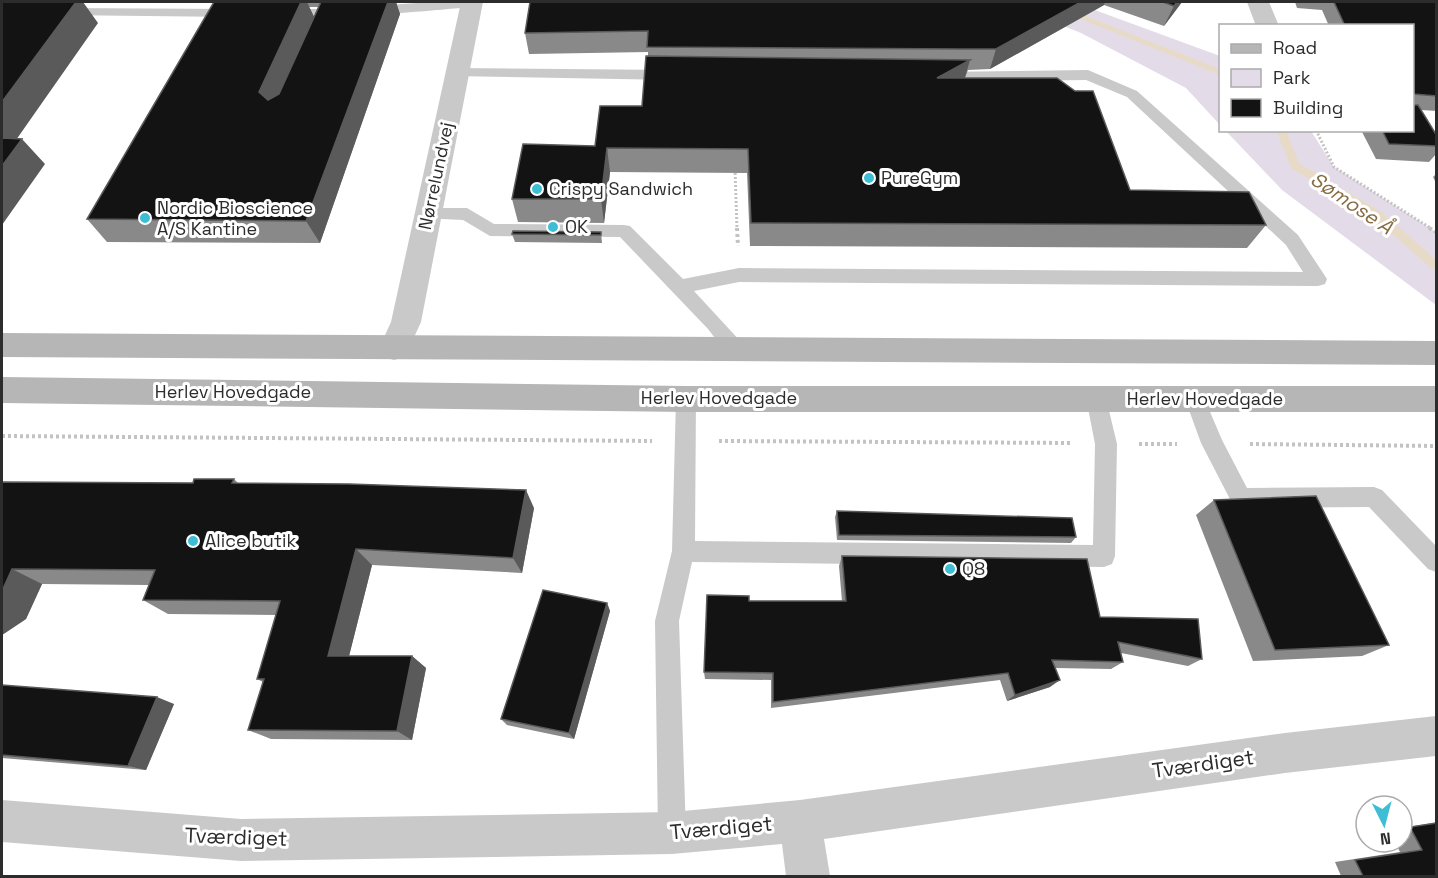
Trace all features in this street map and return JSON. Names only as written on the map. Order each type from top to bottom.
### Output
[{"type":"main road","points":[[2,345],[1437,353]]},
{"type":"main road","name":"Herlev Hovedgade","points":[[2,390],[686,399],[1437,399]]},
{"type":"street","name":"Nørrelundvej","points":[[394,348],[406,322],[472,2]]},
{"type":"street","points":[[1258,2],[1267,24]]},
{"type":"street","name":"Tværdiget","points":[[2,821],[242,840],[672,833],[800,821],[1274,754],[1437,736]]},
{"type":"street","points":[[800,821],[808,876]]},
{"type":"lane","points":[[270,13],[325,18],[472,2]]},
{"type":"lane","points":[[46,12],[247,13]]},
{"type":"lane","points":[[457,74],[684,75]]},
{"type":"lane","points":[[679,287],[739,275],[1318,279],[1292,240],[1132,94],[1088,75],[921,77]]},
{"type":"lane","points":[[428,214],[467,214],[490,230],[624,231],[735,349]]},
{"type":"lane","points":[[683,551],[1104,556],[1106,444],[1096,398]]},
{"type":"lane","points":[[672,833],[667,621],[683,551],[686,399]]},
{"type":"lane","points":[[1195,399],[1212,443],[1241,498],[1374,497],[1437,561]]},
{"type":"path","points":[[1317,132],[1334,167],[1437,232]]},
{"type":"path","points":[[735,158],[739,275]]},
{"type":"green space","points":[[1004,2],[1073,2],[1219,56],[1219,124],[1186,88],[1081,33]]},
{"type":"green space","points":[[1227,132],[1312,132],[1334,167],[1436,232],[1436,305],[1282,190]]},
{"type":"building","points":[[2,2],[76,2],[2,102]]},
{"type":"building","points":[[214,2],[301,2],[259,92],[268,100],[279,94],[321,2],[388,2],[306,221],[87,219]]},
{"type":"building","points":[[530,2],[1081,2],[996,49],[962,49],[647,47],[648,31],[525,33]]},
{"type":"building","points":[[1163,2],[1177,2],[1174,6]]},
{"type":"building","points":[[1334,2],[1437,2],[1437,96],[1414,94],[1414,24],[1344,24]]},
{"type":"building","points":[[646,56],[970,60],[937,78],[1057,78],[1075,91],[1093,91],[1130,190],[1249,192],[1266,225],[751,223],[748,149],[607,148],[601,199],[512,199],[523,144],[595,146],[600,106],[642,106]]},
{"type":"building","points":[[1414,105],[1418,105],[1437,136],[1437,146],[1389,144],[1383,132],[1414,132]]},
{"type":"building","points":[[2,138],[22,139],[2,166]]},
{"type":"building","points":[[513,231],[601,232],[601,235],[512,234]]},
{"type":"building","points":[[194,479],[234,479],[232,483],[526,490],[513,558],[356,549],[328,656],[412,656],[397,731],[248,730],[264,679],[257,679],[280,601],[143,600],[155,570],[12,569],[2,591],[2,482],[193,483]]},
{"type":"building","points":[[1316,496],[1389,645],[1275,650],[1214,500]]},
{"type":"building","points":[[837,511],[1072,518],[1076,537],[839,535]]},
{"type":"building","points":[[842,556],[1087,559],[1100,617],[1198,619],[1202,659],[1118,642],[1123,662],[1052,660],[1060,680],[1015,695],[1008,673],[773,702],[773,673],[704,672],[707,595],[749,596],[749,601],[846,601]]},
{"type":"building","points":[[543,590],[607,603],[569,733],[501,719]]},
{"type":"building","points":[[2,685],[157,697],[128,766],[2,755]]},
{"type":"building","points":[[1437,823],[1437,876],[1363,876],[1355,860],[1395,854],[1414,854],[1414,851],[1422,850],[1414,835],[1414,826]]},
{"type":"waterway","name":"Sømose Å","points":[[1043,2],[1219,72]]},
{"type":"waterway","name":"Sømose Å","points":[[1282,132],[1295,165],[1379,216],[1436,266]]},
{"type":"place","name":"PureGym","points":[[869,178]]},
{"type":"place","name":"Crispy Sandwich","points":[[537,189]]},
{"type":"place","name":"Nordic Bioscience A/S Kantine","points":[[145,218]]},
{"type":"place","name":"OK","points":[[553,227]]},
{"type":"place","name":"Alice butik","points":[[193,541]]},
{"type":"place","name":"Q8","points":[[950,569]]}]
